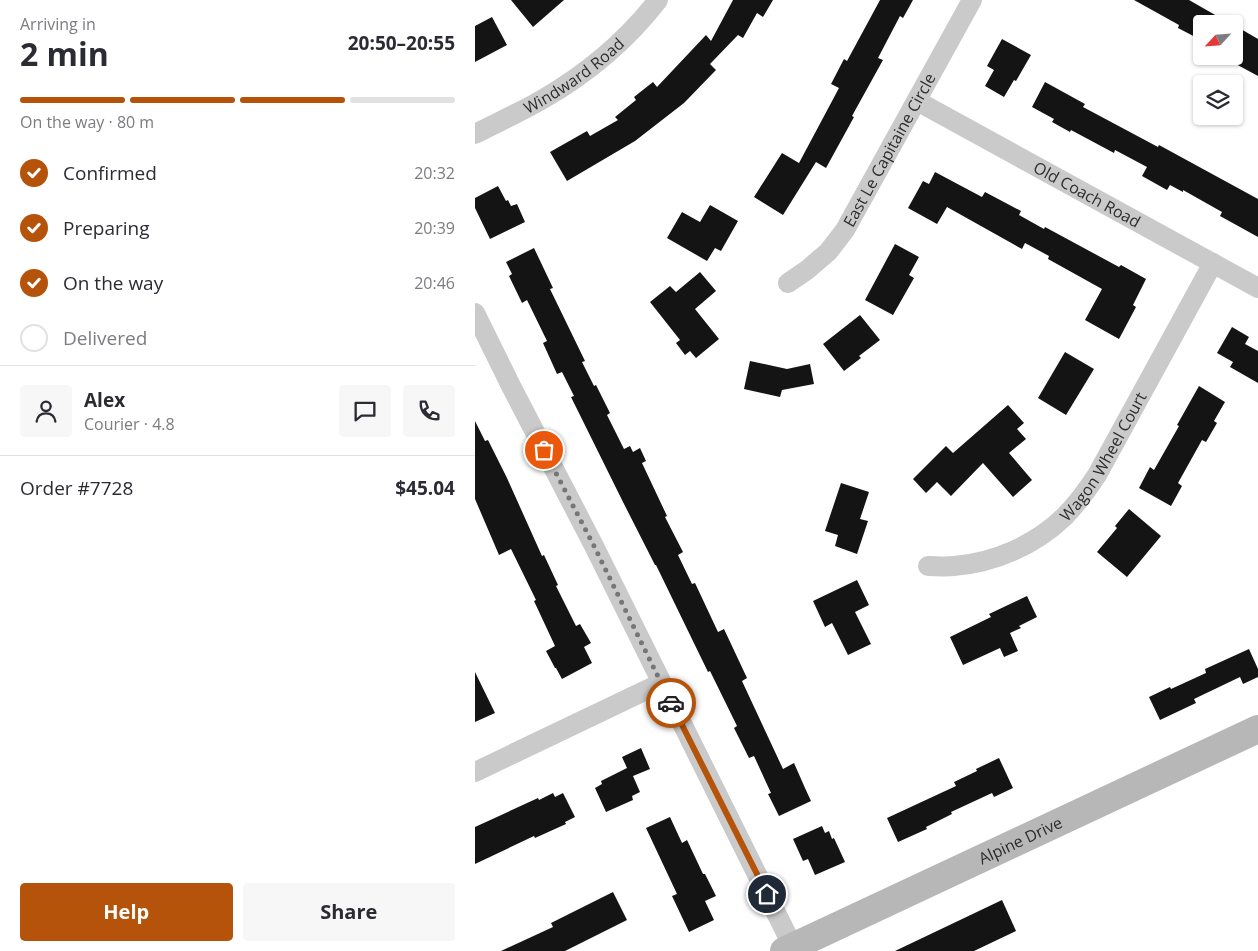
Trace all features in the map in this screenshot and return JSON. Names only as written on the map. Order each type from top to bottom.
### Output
[{"type":"street","name":"Windward Road","points":[[475,134],[543,100],[583,73],[615,47],[659,0]]},
{"type":"street","name":"East Le Capitaine Circle","points":[[788,283],[828,252],[845,230],[972,0]]},
{"type":"street","name":"Old Coach Road","points":[[917,101],[1258,288]]},
{"type":"street","name":"Wagon Wheel Court","points":[[927,566],[976,563],[1001,556],[1023,547],[1064,517],[1083,496],[1097,475],[1213,263]]},
{"type":"street","points":[[475,313],[594,546],[789,949]]},
{"type":"street","points":[[475,772],[661,683]]},
{"type":"street","name":"Alpine Drive","points":[[789,949],[1258,729]]},
{"type":"building","points":[[511,0],[564,0],[533,27]]},
{"type":"building","points":[[733,0],[773,0],[763,17],[757,13],[743,38],[738,35],[710,64],[716,70],[684,103],[635,141],[567,181],[550,152],[587,131],[590,136],[618,120],[615,117],[636,100],[634,97],[653,82],[657,87],[706,35],[711,41]]},
{"type":"building","points":[[880,0],[913,0],[903,18],[900,16],[878,58],[883,60],[826,168],[816,162],[783,215],[754,197],[782,153],[799,163],[839,88],[831,84],[844,59],[847,61]]},
{"type":"building","points":[[1134,0],[1189,0],[1215,15],[1193,15],[1193,36],[1178,28],[1179,25]]},
{"type":"building","points":[[492,17],[507,45],[475,62],[475,26]]},
{"type":"building","points":[[1243,30],[1258,39],[1258,76],[1238,65],[1243,65]]},
{"type":"building","points":[[1002,39],[1031,55],[1004,97],[985,86],[994,70],[987,66]]},
{"type":"building","points":[[1045,82],[1085,104],[1083,107],[1158,147],[1159,145],[1258,199],[1258,237],[1220,216],[1222,212],[1183,190],[1183,192],[1170,185],[1167,190],[1142,176],[1147,167],[1115,150],[1114,153],[1052,122],[1054,119],[1032,107]]},
{"type":"building","points":[[935,172],[982,197],[985,192],[1021,211],[1019,215],[1044,229],[1045,227],[1119,267],[1121,265],[1146,279],[1133,305],[1136,307],[1119,339],[1085,320],[1102,289],[1048,259],[1049,256],[1025,243],[1022,249],[947,207],[937,224],[908,208],[923,181],[929,184]]},
{"type":"building","points":[[498,186],[511,206],[517,204],[525,222],[490,239],[475,208],[475,198]]},
{"type":"building","points":[[710,205],[738,221],[721,251],[715,248],[707,261],[667,238],[682,212],[700,222]]},
{"type":"building","points":[[895,244],[919,257],[909,275],[914,278],[893,315],[865,300]]},
{"type":"building","points":[[534,248],[553,288],[550,289],[585,361],[582,362],[610,413],[607,415],[624,449],[630,446],[633,452],[640,448],[646,461],[642,463],[667,516],[665,517],[683,552],[678,555],[692,584],[695,583],[718,632],[724,629],[747,678],[742,681],[783,769],[794,763],[811,801],[779,816],[768,794],[771,793],[754,756],[749,758],[734,728],[737,726],[710,671],[708,672],[571,397],[574,396],[562,372],[557,374],[543,343],[547,341],[527,300],[522,303],[509,276],[512,274],[506,262]]},
{"type":"building","points":[[700,272],[716,291],[695,309],[719,339],[696,358],[690,351],[685,355],[676,343],[680,340],[650,302],[670,286],[676,292]]},
{"type":"building","points":[[860,315],[880,340],[859,356],[861,358],[844,371],[823,344]]},
{"type":"building","points":[[1232,327],[1249,337],[1245,344],[1258,351],[1258,383],[1230,367],[1233,362],[1217,353]]},
{"type":"building","points":[[1065,352],[1094,369],[1066,415],[1038,398]]},
{"type":"building","points":[[750,361],[787,369],[810,364],[814,384],[782,390],[780,397],[744,389]]},
{"type":"building","points":[[1199,386],[1225,402],[1214,421],[1217,423],[1206,442],[1202,440],[1178,483],[1182,486],[1171,506],[1139,488],[1150,467],[1154,470]]},
{"type":"building","points":[[1008,405],[1024,423],[1017,429],[1026,439],[1009,453],[1032,480],[1013,497],[983,463],[951,496],[937,482],[926,493],[913,479],[946,446],[953,453]]},
{"type":"building","points":[[475,421],[485,441],[488,440],[507,478],[576,626],[580,624],[591,643],[584,647],[592,663],[562,679],[546,651],[555,646],[534,601],[536,600],[511,549],[499,555],[475,499]]},
{"type":"building","points":[[841,483],[869,492],[860,519],[868,521],[857,554],[835,546],[838,535],[825,531]]},
{"type":"building","points":[[1129,509],[1161,536],[1127,577],[1097,552],[1117,528],[1115,526]]},
{"type":"building","points":[[857,580],[869,605],[855,612],[871,644],[848,655],[832,623],[825,627],[813,601]]},
{"type":"building","points":[[1027,596],[1037,617],[1010,633],[1018,651],[1004,657],[1000,648],[963,665],[950,637],[991,617],[989,614]]},
{"type":"building","points":[[1249,649],[1258,669],[1258,677],[1243,684],[1240,677],[1194,699],[1196,703],[1160,720],[1149,697],[1206,673],[1205,669]]},
{"type":"building","points":[[475,672],[495,713],[475,722]]},
{"type":"building","points":[[641,748],[650,769],[633,776],[640,792],[632,796],[633,800],[606,812],[595,788],[602,784],[601,781],[627,768],[622,757]]},
{"type":"building","points":[[999,758],[1013,788],[994,797],[992,793],[951,812],[952,814],[926,827],[927,829],[898,842],[887,818],[956,786],[954,782]]},
{"type":"building","points":[[553,793],[555,797],[563,793],[575,817],[565,822],[566,824],[535,838],[534,836],[475,864],[475,827]]},
{"type":"building","points":[[670,817],[682,843],[687,840],[716,896],[705,901],[714,920],[689,932],[672,896],[677,894],[646,828]]},
{"type":"building","points":[[822,826],[825,833],[829,831],[832,839],[834,838],[845,862],[815,875],[808,859],[803,861],[793,839]]},
{"type":"building","points":[[613,892],[627,920],[565,951],[501,951],[553,927],[551,923]]},
{"type":"building","points":[[1002,900],[1016,931],[974,951],[895,951]]},
{"type":"way so far","points":[[544,450],[594,546],[671,703]]},
{"type":"route","points":[[671,703],[767,894]]}]
